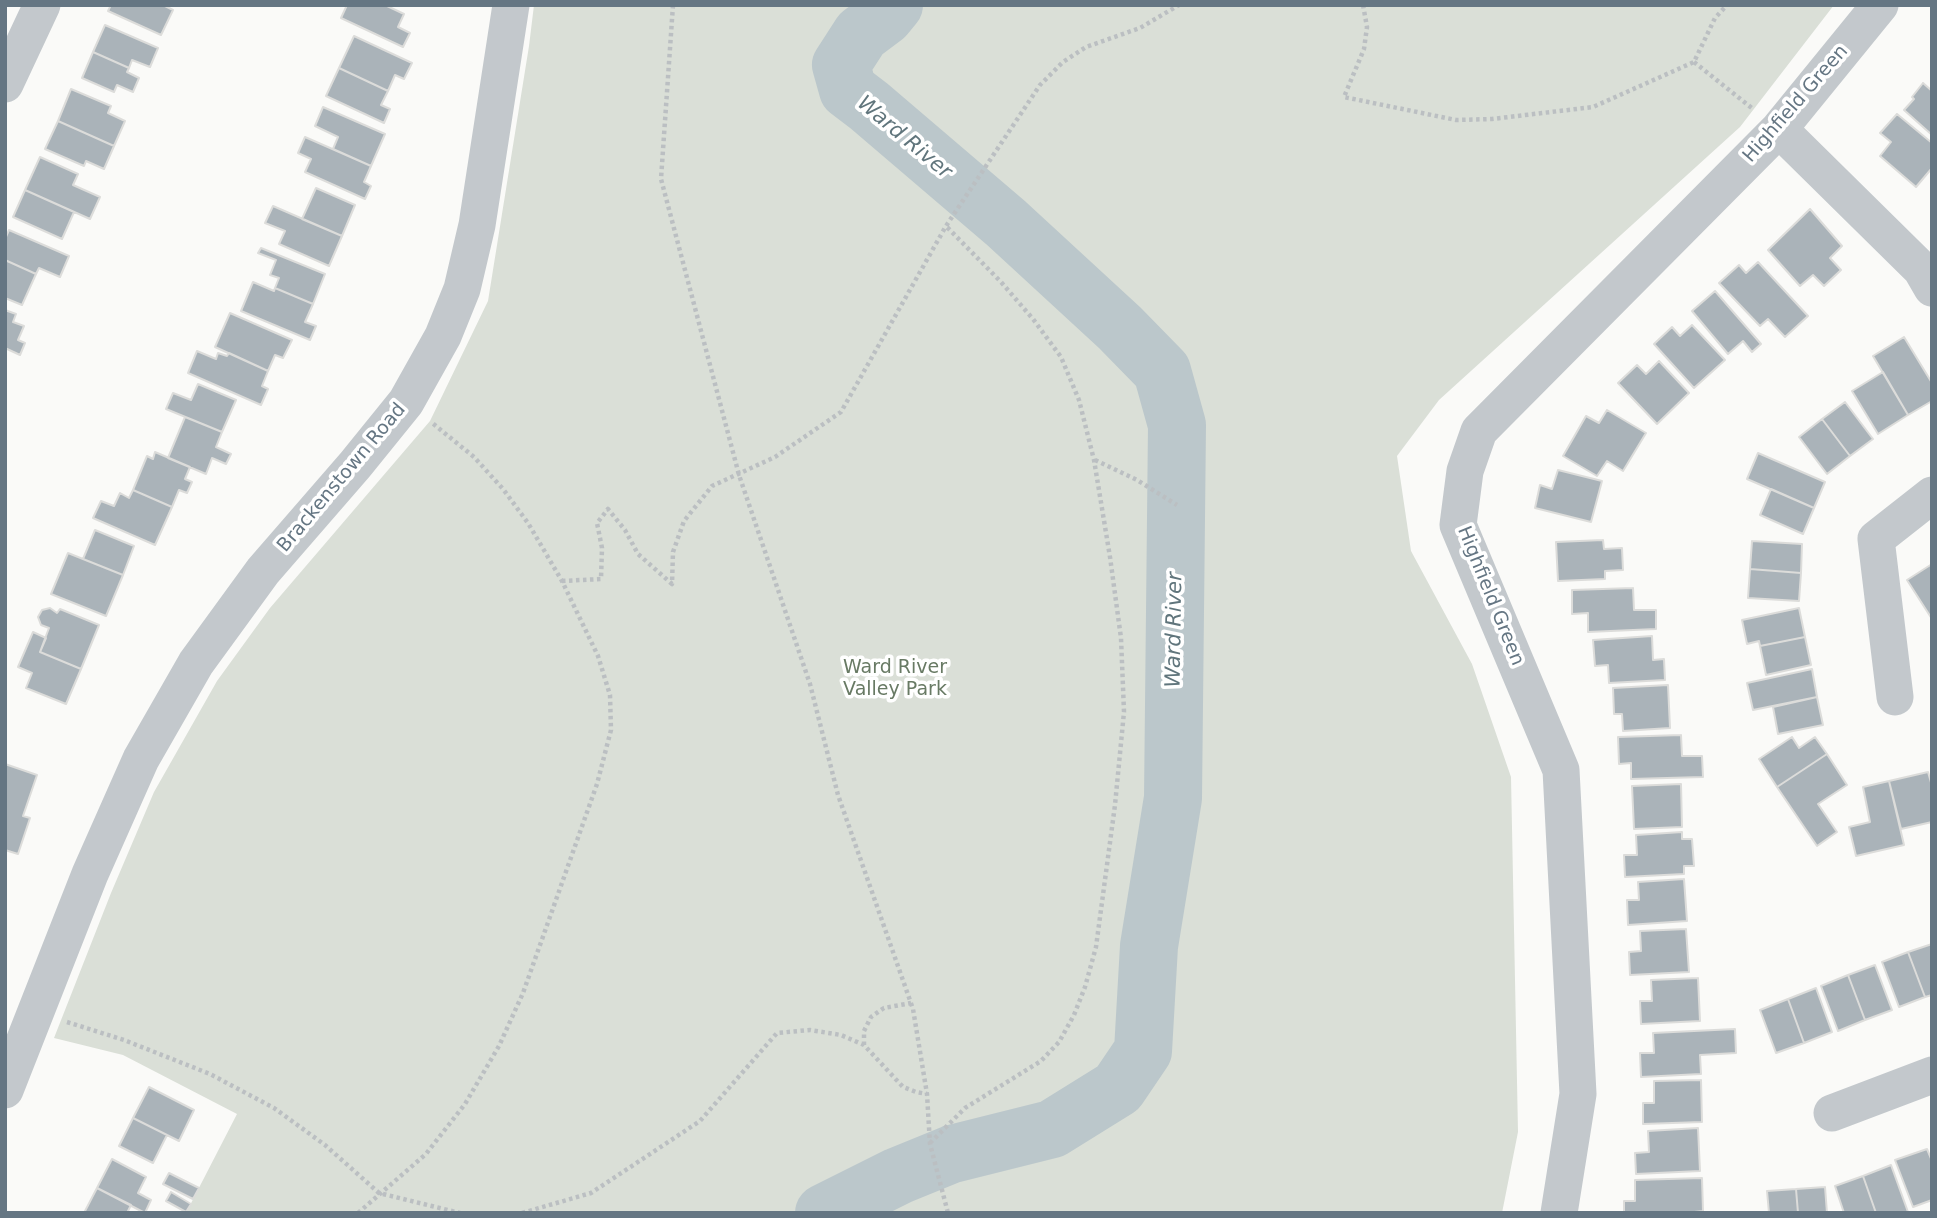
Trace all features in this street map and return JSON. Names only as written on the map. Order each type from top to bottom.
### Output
[{"type":"street","points":[[5,84],[42,5]]},
{"type":"street","name":"Brackenstown Road","points":[[9,1068],[36,1013],[90,874],[141,759],[196,663],[263,571],[406,402],[443,336],[462,289],[477,225],[511,5]]},
{"type":"street","name":"Highfield Green","points":[[1559,1213],[1578,1094],[1561,770],[1458,525],[1465,471],[1479,431],[1779,129],[1880,5]]},
{"type":"street","points":[[1779,129],[1921,269],[1932,288]]},
{"type":"street","points":[[1895,697],[1876,539],[1932,495]]},
{"type":"street","points":[[1832,1113],[1932,1075]]},
{"type":"path","points":[[673,5],[661,179],[738,475],[810,684],[838,795],[911,1003],[927,1094],[930,1144],[948,1213]]},
{"type":"path","points":[[562,581],[601,579],[602,548],[597,523],[608,509],[625,530],[638,554],[673,584],[674,552],[684,522],[712,486],[775,457],[841,412],[946,226],[1040,85],[1063,62],[1086,47],[1140,28],[1179,5]]},
{"type":"path","points":[[1363,5],[1367,27],[1364,48],[1344,97],[1456,120],[1492,119],[1593,107],[1693,62],[1715,18],[1727,5]]},
{"type":"path","points":[[1693,62],[1779,129]]},
{"type":"path","points":[[930,1144],[965,1108],[1041,1061],[1059,1042],[1074,1015],[1096,947],[1124,712],[1121,638],[1110,557],[1094,460],[1079,400],[1061,357],[1033,319],[946,226]]},
{"type":"path","points":[[358,1213],[426,1154],[465,1104],[499,1046],[523,993],[597,784],[611,730],[610,695],[598,656],[562,581],[528,523],[503,489],[474,457],[406,402]]},
{"type":"path","points":[[1094,460],[1137,480],[1177,505]]},
{"type":"path","points":[[864,1045],[864,1031],[871,1017],[884,1008],[911,1003]]},
{"type":"path","points":[[36,1013],[124,1040],[221,1079],[275,1108],[325,1145],[379,1193],[460,1213]]},
{"type":"path","points":[[522,1213],[591,1193],[701,1121],[776,1033],[810,1030],[841,1035],[864,1045],[875,1054],[903,1087],[927,1094]]},
{"type":"green space","name":"Ward River Valley Park","points":[[534,5],[1834,5],[1740,127],[1439,400],[1397,456],[1411,551],[1472,664],[1511,777],[1518,1132],[1502,1213],[186,1213],[237,1114],[123,1055],[54,1038],[154,792],[217,681],[270,608],[430,421],[488,301]]},
{"type":"building","points":[[111,5],[163,5],[173,10],[161,35],[108,11]]},
{"type":"building","points":[[347,5],[385,5],[404,14],[398,27],[410,33],[403,47],[341,18]]},
{"type":"building","points":[[105,25],[158,48],[150,67],[132,60],[129,68],[93,52]]},
{"type":"building","points":[[354,36],[412,63],[404,79],[395,75],[388,91],[339,68]]},
{"type":"building","points":[[93,52],[129,68],[127,72],[139,78],[133,92],[117,85],[114,92],[82,78]]},
{"type":"building","points":[[339,68],[388,91],[381,105],[390,109],[384,123],[326,96]]},
{"type":"building","points":[[1923,83],[1932,91],[1932,135],[1904,110]]},
{"type":"building","points":[[71,89],[111,106],[108,113],[125,121],[114,146],[58,121]]},
{"type":"building","points":[[323,107],[385,134],[371,166],[333,149],[338,137],[315,126]]},
{"type":"building","points":[[1897,114],[1932,143],[1932,168],[1916,187],[1880,156],[1891,142],[1880,133]]},
{"type":"building","points":[[58,121],[114,146],[104,169],[86,161],[84,166],[45,149]]},
{"type":"building","points":[[305,137],[371,166],[364,182],[371,186],[365,199],[305,172],[311,159],[298,153]]},
{"type":"building","points":[[40,157],[78,174],[73,185],[100,197],[90,219],[25,190]]},
{"type":"building","points":[[316,188],[355,205],[342,236],[302,219]]},
{"type":"building","points":[[25,190],[74,212],[62,239],[13,217]]},
{"type":"building","points":[[273,206],[342,236],[329,266],[279,244],[285,231],[265,223]]},
{"type":"building","points":[[1810,209],[1842,246],[1830,258],[1841,270],[1824,286],[1813,275],[1800,286],[1768,250]]},
{"type":"building","points":[[9,230],[69,256],[60,277],[39,268],[36,274],[5,260],[5,239]]},
{"type":"building","points":[[261,248],[325,274],[313,304],[275,288],[279,278],[270,275],[276,260],[258,253]]},
{"type":"building","points":[[5,260],[36,274],[22,305],[5,298]]},
{"type":"building","points":[[1758,262],[1808,316],[1785,337],[1768,319],[1760,326],[1719,283],[1739,265],[1746,273]]},
{"type":"building","points":[[253,282],[313,304],[305,322],[316,326],[310,340],[241,311]]},
{"type":"building","points":[[1715,291],[1761,344],[1752,352],[1743,341],[1728,354],[1692,311]]},
{"type":"building","points":[[5,310],[16,314],[13,322],[24,326],[18,340],[25,343],[20,355],[5,348]]},
{"type":"building","points":[[230,313],[292,340],[283,358],[275,355],[268,371],[215,347]]},
{"type":"building","points":[[1692,325],[1725,360],[1694,388],[1654,344],[1672,327],[1680,336]]},
{"type":"building","points":[[1904,337],[1932,383],[1932,401],[1908,415],[1873,356]]},
{"type":"building","points":[[197,351],[216,359],[218,353],[227,356],[229,353],[268,371],[262,386],[268,389],[261,405],[188,373]]},
{"type":"building","points":[[1659,361],[1689,393],[1657,424],[1618,383],[1637,365],[1646,374]]},
{"type":"building","points":[[1883,372],[1908,415],[1878,434],[1852,391]]},
{"type":"building","points":[[198,384],[236,400],[222,432],[166,409],[173,393],[191,400]]},
{"type":"building","points":[[1845,402],[1873,439],[1850,456],[1822,419]]},
{"type":"building","points":[[1607,410],[1646,433],[1623,471],[1607,461],[1597,476],[1563,456],[1586,416],[1599,423]]},
{"type":"building","points":[[185,417],[222,432],[216,447],[231,454],[226,464],[212,458],[206,474],[168,458]]},
{"type":"building","points":[[1822,419],[1850,456],[1827,474],[1799,437]]},
{"type":"building","points":[[155,452],[190,467],[185,479],[192,482],[187,493],[179,490],[172,507],[133,490],[147,456],[153,459]]},
{"type":"building","points":[[1758,453],[1825,482],[1814,508],[1747,479]]},
{"type":"building","points":[[1558,470],[1602,481],[1591,522],[1535,508],[1540,485],[1552,489]]},
{"type":"building","points":[[1771,489],[1814,508],[1803,534],[1760,515]]},
{"type":"building","points":[[133,490],[172,507],[155,545],[93,518],[101,501],[114,506],[120,493],[129,498]]},
{"type":"building","points":[[95,530],[134,546],[123,575],[83,559]]},
{"type":"building","points":[[1603,540],[1604,549],[1622,548],[1623,570],[1605,571],[1605,579],[1558,581],[1556,542]]},
{"type":"building","points":[[1752,541],[1802,544],[1801,573],[1750,569]]},
{"type":"building","points":[[68,553],[123,575],[106,616],[51,594]]},
{"type":"building","points":[[1932,564],[1932,619],[1907,580]]},
{"type":"building","points":[[1750,569],[1801,573],[1799,601],[1748,598]]},
{"type":"building","points":[[1633,588],[1634,610],[1656,610],[1656,629],[1588,632],[1588,613],[1572,614],[1572,590]]},
{"type":"building","points":[[50,608],[57,613],[60,609],[99,625],[81,669],[40,652],[49,628],[41,625],[38,617],[42,610]]},
{"type":"building","points":[[1799,608],[1805,637],[1760,646],[1759,641],[1747,644],[1742,620]]},
{"type":"building","points":[[33,632],[46,638],[40,652],[81,669],[66,704],[26,688],[32,673],[18,667]]},
{"type":"building","points":[[1652,636],[1653,660],[1664,659],[1665,680],[1609,683],[1608,665],[1595,666],[1593,640]]},
{"type":"building","points":[[1805,637],[1811,665],[1766,675],[1760,646]]},
{"type":"building","points":[[1812,669],[1817,697],[1753,710],[1747,683]]},
{"type":"building","points":[[1668,685],[1670,728],[1623,731],[1622,714],[1614,714],[1613,688]]},
{"type":"building","points":[[1817,697],[1823,725],[1778,734],[1773,707]]},
{"type":"building","points":[[1681,735],[1682,756],[1702,756],[1703,777],[1631,779],[1631,763],[1619,764],[1618,737]]},
{"type":"building","points":[[1792,737],[1799,748],[1815,737],[1827,754],[1777,787],[1759,759]]},
{"type":"building","points":[[1827,754],[1847,785],[1818,804],[1837,832],[1817,846],[1777,787]]},
{"type":"building","points":[[5,764],[37,775],[23,816],[30,818],[18,854],[5,850]]},
{"type":"building","points":[[1928,772],[1932,786],[1932,822],[1901,829],[1889,781]]},
{"type":"building","points":[[1889,781],[1904,845],[1856,856],[1849,827],[1870,822],[1863,787]]},
{"type":"building","points":[[1681,784],[1682,827],[1634,829],[1632,786]]},
{"type":"building","points":[[1682,832],[1682,839],[1692,839],[1694,866],[1684,866],[1684,874],[1625,877],[1624,855],[1637,855],[1636,835]]},
{"type":"building","points":[[1684,879],[1687,921],[1628,925],[1627,900],[1639,900],[1638,882]]},
{"type":"building","points":[[1686,929],[1689,972],[1630,975],[1629,952],[1641,951],[1640,931]]},
{"type":"building","points":[[1932,944],[1932,995],[1925,997],[1908,952]]},
{"type":"building","points":[[1908,952],[1925,997],[1899,1007],[1882,962]]},
{"type":"building","points":[[1875,965],[1892,1010],[1865,1020],[1848,975]]},
{"type":"building","points":[[1848,975],[1865,1020],[1838,1031],[1821,986]]},
{"type":"building","points":[[1698,978],[1700,1021],[1641,1024],[1640,1001],[1652,1001],[1651,980]]},
{"type":"building","points":[[1816,988],[1832,1032],[1804,1043],[1788,999]]},
{"type":"building","points":[[1788,999],[1804,1043],[1776,1053],[1760,1010]]},
{"type":"building","points":[[1735,1029],[1736,1053],[1700,1055],[1701,1074],[1641,1077],[1640,1053],[1654,1053],[1653,1033]]},
{"type":"building","points":[[1701,1080],[1702,1122],[1643,1124],[1643,1103],[1654,1103],[1654,1081]]},
{"type":"building","points":[[149,1087],[194,1110],[179,1141],[133,1118]]},
{"type":"building","points":[[133,1118],[167,1135],[153,1163],[119,1146]]},
{"type":"building","points":[[1698,1128],[1700,1171],[1636,1174],[1635,1153],[1649,1152],[1648,1131]]},
{"type":"building","points":[[1927,1149],[1932,1161],[1932,1200],[1913,1207],[1895,1160]]},
{"type":"building","points":[[112,1159],[146,1177],[138,1193],[151,1200],[145,1213],[97,1188]]},
{"type":"building","points":[[1891,1165],[1907,1213],[1876,1213],[1863,1176]]},
{"type":"building","points":[[169,1173],[199,1188],[193,1199],[163,1184]]},
{"type":"building","points":[[1863,1176],[1876,1213],[1844,1213],[1835,1186]]},
{"type":"building","points":[[1702,1178],[1703,1211],[1624,1213],[1624,1201],[1635,1201],[1635,1180]]},
{"type":"building","points":[[1825,1187],[1827,1213],[1798,1213],[1796,1189]]},
{"type":"building","points":[[97,1188],[131,1205],[127,1213],[84,1213]]},
{"type":"building","points":[[1796,1189],[1798,1213],[1769,1213],[1767,1191]]},
{"type":"building","points":[[171,1192],[191,1204],[186,1212],[166,1201]]},
{"type":"waterway","name":"Ward River","points":[[824,1213],[898,1176],[952,1154],[1052,1129],[1118,1088],[1143,1051],[1149,946],[1173,798],[1177,425],[1162,371],[1120,328],[1006,223],[848,90],[841,65],[861,34],[885,16],[894,5]]}]
